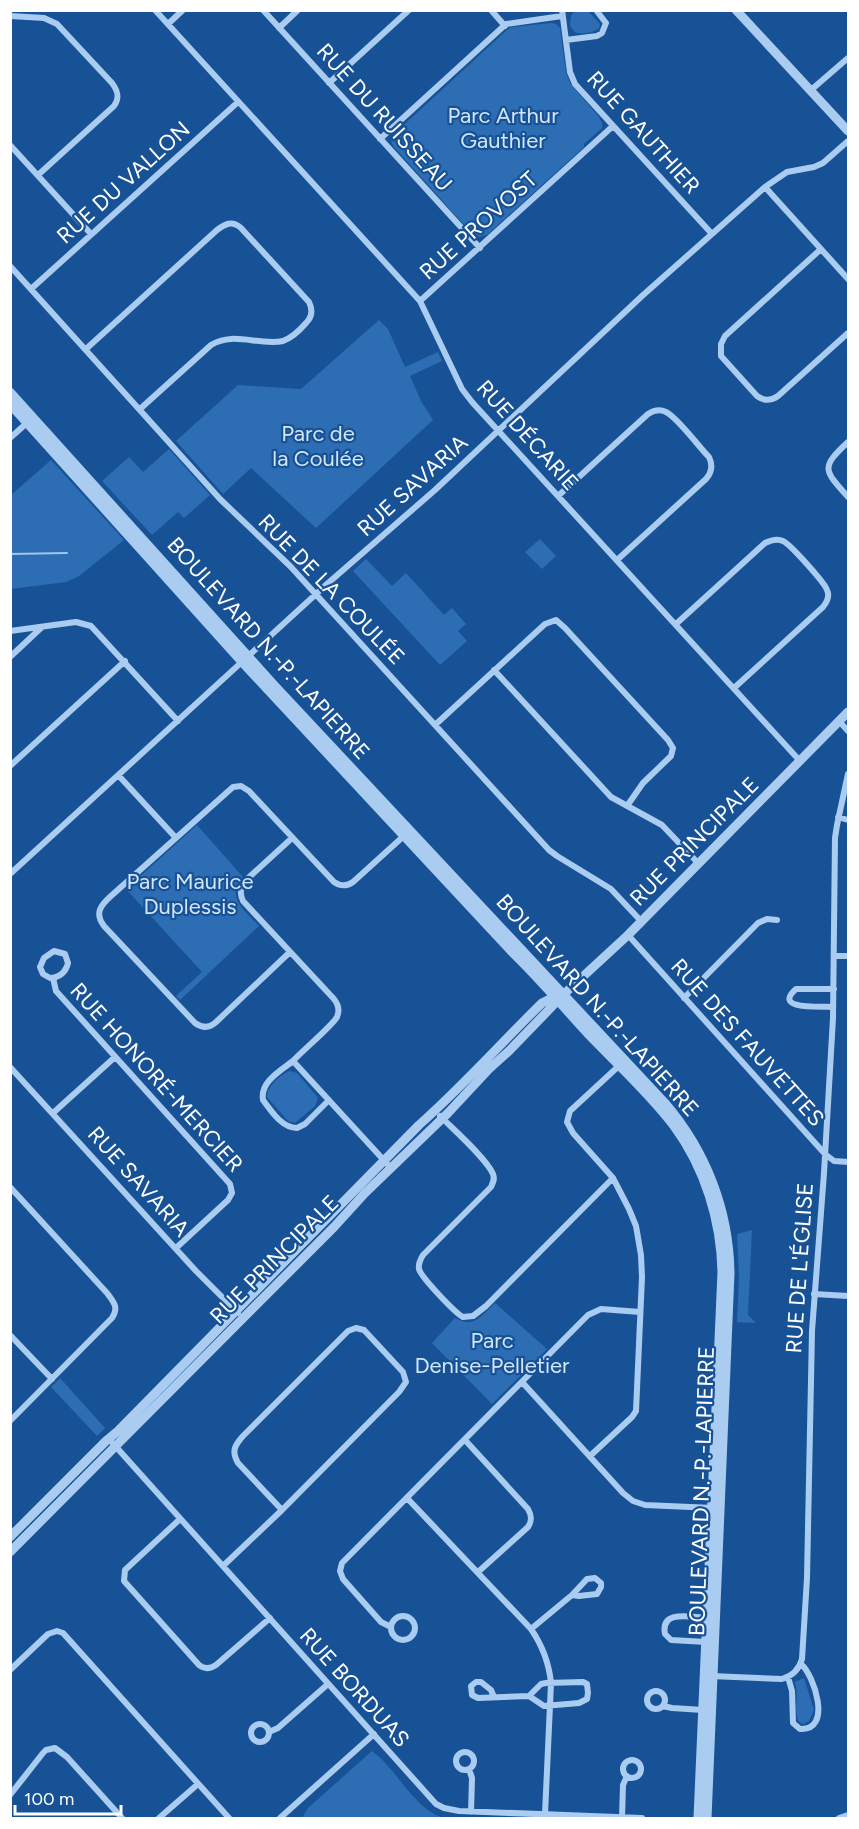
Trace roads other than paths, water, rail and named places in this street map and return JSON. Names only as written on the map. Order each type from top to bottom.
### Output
[{"type":"street","name":"RUE DÉCARIE","points":[[155,10],[420,301],[462,389],[800,761]]},
{"type":"street","points":[[168,24],[183,10]]},
{"type":"street","name":"RUE DU RUISSEAU","points":[[263,10],[480,248]]},
{"type":"street","points":[[279,28],[298,10]]},
{"type":"street","points":[[329,83],[409,10]]},
{"type":"street","points":[[491,10],[505,26]]},
{"type":"street","points":[[566,40],[601,34],[606,23],[596,10]]},
{"type":"street","points":[[736,10],[849,131]]},
{"type":"street","points":[[380,139],[505,26],[513,22],[562,13]]},
{"type":"street","name":"RUE GAUTHIER","points":[[562,13],[573,81],[712,234]]},
{"type":"street","points":[[10,16],[44,18],[57,24],[112,83],[118,93],[118,100],[114,106],[38,175]]},
{"type":"street","points":[[811,90],[849,58]]},
{"type":"street","name":"RUE DU VALLON","points":[[31,289],[238,102]]},
{"type":"street","name":"RUE PROVOST","points":[[420,301],[613,126]]},
{"type":"street","name":"RUE SAVARIA","points":[[10,874],[316,594],[435,490],[765,187],[787,172],[823,163],[849,141]]},
{"type":"street","points":[[10,145],[91,234]]},
{"type":"street","points":[[765,187],[849,279]]},
{"type":"street","points":[[86,349],[209,237],[228,223],[236,224],[241,228],[309,302],[312,310],[310,319],[289,338],[279,341],[219,340],[140,409]]},
{"type":"street","points":[[821,249],[725,336],[721,344],[721,356],[757,396],[764,400],[771,400],[849,333]]},
{"type":"street","name":"RUE DE LA COULÉE","points":[[10,266],[220,499],[278,553],[553,854],[611,889],[642,921]]},
{"type":"street","name":"BOULEVARD N.-P.-LAPIERRE","points":[[10,392],[30,420],[245,659],[622,1064],[684,1142],[705,1185],[718,1227],[722,1283],[709,1676],[707,1818]]},
{"type":"street","name":"BOULEVARD N.-P.-LAPIERRE","points":[[10,404],[30,420]]},
{"type":"street","points":[[558,496],[652,411],[660,410],[671,416],[709,457],[711,473],[706,479],[617,560]]},
{"type":"street","points":[[10,438],[30,420]]},
{"type":"street","points":[[849,442],[831,459],[828,467],[832,479],[849,497]]},
{"type":"street","points":[[676,624],[765,543],[780,540],[791,547],[826,587],[828,599],[823,607],[734,688]]},
{"type":"street","points":[[435,725],[545,624],[556,620],[673,747],[671,756],[643,783],[627,806]]},
{"type":"street","points":[[10,631],[76,622],[88,624],[95,628],[178,721]]},
{"type":"street","points":[[10,657],[43,627]]},
{"type":"street","points":[[10,765],[124,661]]},
{"type":"street","points":[[494,670],[611,797],[662,825],[698,863]]},
{"type":"street","name":"RUE PRINCIPALE","points":[[10,1552],[242,1318],[388,1165],[419,1125],[440,1115],[510,1050],[559,997],[628,935],[849,712]]},
{"type":"street","points":[[839,722],[849,731]]},
{"type":"street","name":"RUE DE L'ÉGLISE","points":[[801,1664],[807,1578],[812,1331],[834,989],[835,838],[849,774]]},
{"type":"street","points":[[119,776],[176,838]]},
{"type":"street","points":[[290,952],[212,1025],[203,1027],[195,1023],[102,923],[100,908],[105,901],[233,787],[239,786],[246,789],[334,882],[343,886],[353,882],[407,833]]},
{"type":"street","points":[[838,817],[849,820]]},
{"type":"street","points":[[292,838],[246,880],[240,893],[243,901],[334,999],[339,1010],[334,1020],[264,1087],[262,1098],[286,1125],[297,1128],[305,1124],[328,1100]]},
{"type":"street","points":[[684,998],[758,923],[767,919],[777,920]]},
{"type":"street","name":"RUE DES FAUVETTES","points":[[628,935],[825,1154],[834,1161],[849,1162]]},
{"type":"street","name":"RUE HONORÉ-MERCIER","points":[[54,951],[60,952],[67,958],[68,966],[59,976],[53,978],[43,974],[40,963],[54,951]]},
{"type":"street","points":[[834,956],[849,956]]},
{"type":"street","name":"RUE HONORÉ-MERCIER","points":[[53,978],[56,991],[232,1188],[227,1201],[176,1248]]},
{"type":"street","points":[[833,1006],[797,1006],[791,1003],[790,999],[791,993],[796,989],[834,989]]},
{"type":"street","points":[[53,1113],[116,1057]]},
{"type":"street","points":[[292,1061],[388,1165]]},
{"type":"street","points":[[590,1456],[636,1413],[642,1260],[637,1232],[629,1209],[613,1178],[573,1133],[568,1126],[568,1119],[570,1112],[622,1064]]},
{"type":"street","name":"RUE SAVARIA","points":[[10,1066],[242,1318]]},
{"type":"street","points":[[440,1115],[487,1165],[494,1177],[494,1182],[490,1187],[423,1255],[419,1264],[420,1273],[458,1315],[463,1317],[470,1317],[479,1312],[613,1178]]},
{"type":"street","name":"RUE PRINCIPALE","points":[[10,1537],[235,1311],[388,1165]]},
{"type":"street","points":[[10,1187],[107,1293],[116,1311],[10,1421]]},
{"type":"street","points":[[814,1294],[849,1296]]},
{"type":"street","points":[[390,1627],[394,1620],[407,1616],[414,1621],[416,1628],[408,1639],[401,1640],[392,1634],[390,1627],[378,1618],[343,1579],[340,1566],[345,1559],[592,1312],[601,1310],[640,1312]]},
{"type":"street","points":[[223,1566],[282,1510],[405,1384],[404,1372],[364,1330],[356,1328],[348,1331],[235,1446],[234,1453],[238,1462],[282,1510]]},
{"type":"street","points":[[10,1335],[52,1379]]},
{"type":"street","points":[[522,1382],[623,1493],[636,1502],[645,1505],[716,1508]]},
{"type":"street","name":"RUE BORDUAS","points":[[109,1439],[436,1804],[450,1810],[471,1812],[642,1818]]},
{"type":"street","points":[[465,1440],[528,1509],[531,1519],[528,1527],[478,1572]]},
{"type":"street","points":[[407,1498],[531,1629],[543,1650],[551,1683],[545,1814]]},
{"type":"street","points":[[180,1519],[124,1572],[125,1583],[155,1617],[199,1665],[209,1668],[222,1661],[270,1618]]},
{"type":"street","points":[[531,1629],[590,1578],[595,1578],[601,1583],[597,1594],[572,1595]]},
{"type":"street","points":[[706,1642],[672,1640],[666,1637],[664,1626],[667,1620],[673,1617],[711,1618]]},
{"type":"street","name":"BOULEVARD N.-P.-LAPIERRE","points":[[698,1818],[703,1710],[709,1676],[706,1642],[711,1618]]},
{"type":"street","points":[[10,1670],[48,1634],[57,1631],[63,1633],[229,1818]]},
{"type":"street","points":[[709,1676],[777,1679],[788,1677],[801,1664],[809,1674],[819,1708],[815,1722],[807,1728],[800,1729],[793,1723],[792,1691],[788,1677]]},
{"type":"street","points":[[494,1697],[529,1696],[544,1706],[582,1703],[588,1695],[588,1686],[583,1682],[543,1684],[529,1696]]},
{"type":"street","points":[[269,1732],[278,1728],[328,1684]]},
{"type":"street","points":[[663,1706],[703,1710]]},
{"type":"street","points":[[280,1818],[374,1734]]},
{"type":"street","points":[[10,1795],[43,1753],[55,1748],[67,1757],[122,1818]]},
{"type":"street","points":[[469,1769],[472,1775],[471,1812]]},
{"type":"street","points":[[622,1818],[623,1785],[627,1776]]},
{"type":"street","points":[[159,1818],[198,1784]]},
{"type":"street","points":[[839,1818],[849,1815]]},
{"type":"waterway","points":[[10,554],[67,553]]},
{"type":"park label","name":"Parc Arthur Gauthier","points":[[503,128]]},
{"type":"park label","name":"Parc de la Coulée","points":[[318,446]]},
{"type":"park label","name":"Parc Maurice Duplessis","points":[[190,894]]},
{"type":"park label","name":"Parc Denise-Pelletier","points":[[492,1352]]}]
